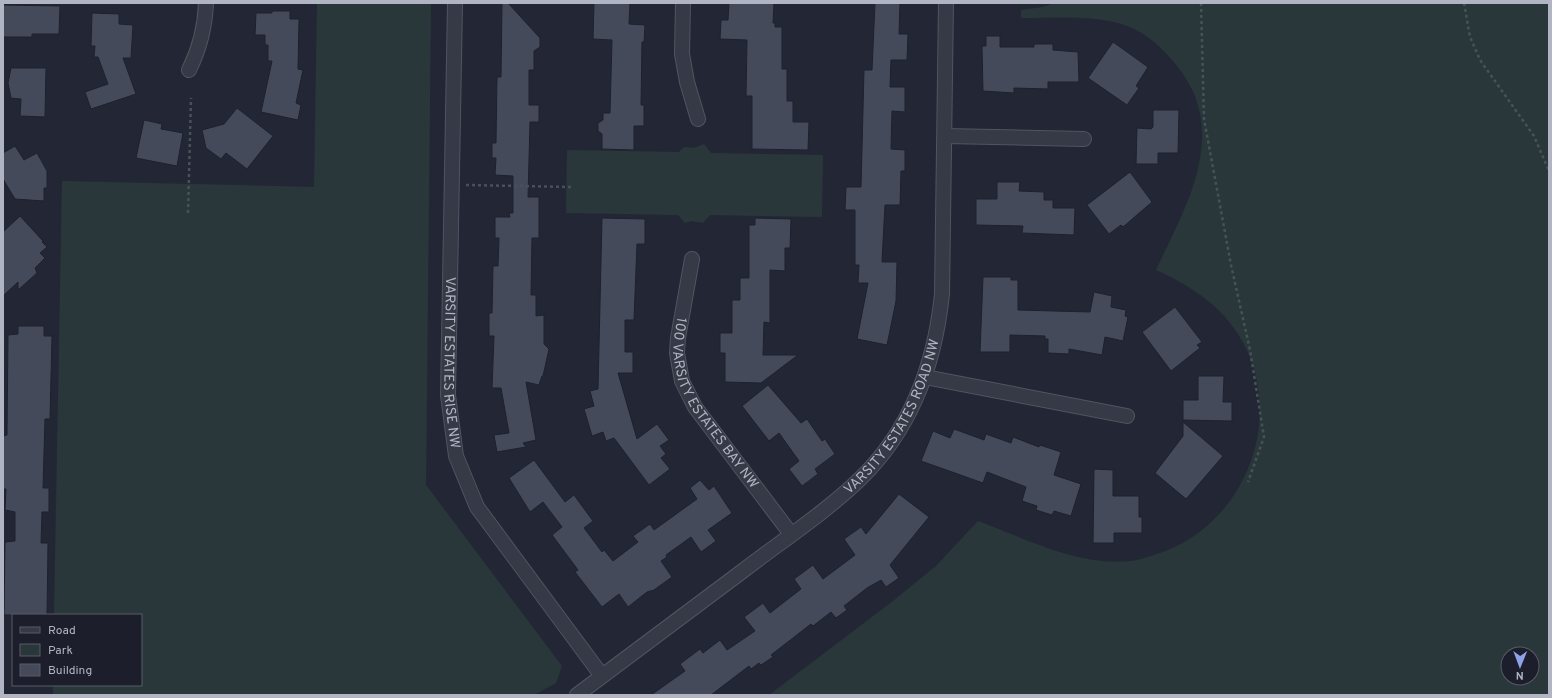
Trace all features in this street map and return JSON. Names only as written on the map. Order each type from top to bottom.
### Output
[{"type":"street","points":[[189,70],[196,57],[205,29],[206,3]]},
{"type":"street","name":"VARSITY ESTATES RISE NW","points":[[455,3],[448,395],[456,456],[476,508],[602,676]]},
{"type":"street","points":[[683,3],[682,54],[687,82],[698,119]]},
{"type":"street","name":"VARSITY ESTATES ROAD NW","points":[[577,695],[834,502],[874,464],[900,427],[918,395],[925,378],[935,344],[942,294],[946,3]]},
{"type":"street","points":[[945,136],[1084,138]]},
{"type":"street","name":"100 VARSITY ESTATES BAY NW","points":[[692,259],[678,338],[677,353],[682,381],[695,407],[791,534]]},
{"type":"street","points":[[925,378],[1127,416]]},
{"type":"path","points":[[1201,3],[1204,119],[1231,266],[1250,350],[1264,437],[1248,482]]},
{"type":"path","points":[[1464,3],[1470,37],[1480,60],[1534,136],[1549,171]]},
{"type":"path","points":[[188,213],[191,98]]},
{"type":"path","points":[[452,185],[572,187]]},
{"type":"green space","points":[[317,3],[431,3],[426,485],[562,666],[556,683],[534,695],[53,695],[53,686],[142,686],[142,614],[54,614],[62,181],[314,187]]},
{"type":"green space","points":[[1054,3],[1549,3],[1549,695],[769,695],[893,601],[936,566],[978,521],[1072,556],[1111,562],[1139,560],[1163,552],[1193,537],[1218,516],[1237,490],[1251,461],[1259,429],[1259,397],[1253,364],[1238,334],[1212,304],[1180,282],[1156,270],[1181,218],[1199,165],[1202,138],[1200,112],[1190,86],[1172,60],[1160,47],[1148,37],[1134,29],[1106,20],[1058,17],[1021,18],[1021,10],[1043,7]]},
{"type":"green space","points":[[704,144],[711,153],[823,155],[822,217],[710,215],[703,223],[692,221],[685,223],[678,215],[566,213],[567,150],[679,152],[684,147],[694,148]]},
{"type":"building","points":[[502,3],[508,3],[540,38],[540,47],[534,51],[534,70],[529,70],[529,105],[539,105],[539,122],[530,122],[528,197],[539,197],[539,238],[532,238],[531,295],[536,295],[536,316],[544,315],[544,344],[549,349],[543,376],[539,385],[526,382],[536,440],[523,443],[526,447],[497,452],[494,435],[509,433],[501,388],[492,388],[494,336],[489,336],[489,313],[492,313],[493,266],[498,266],[499,238],[495,238],[495,217],[510,217],[509,213],[513,213],[513,176],[495,175],[496,158],[492,158],[492,143],[496,143],[497,77],[501,77]]},
{"type":"building","points":[[594,3],[630,3],[629,24],[645,25],[644,42],[642,42],[641,105],[644,105],[644,126],[634,126],[634,150],[602,149],[602,134],[598,131],[598,123],[603,120],[603,113],[610,113],[612,40],[593,39]]},
{"type":"building","points":[[729,3],[774,3],[773,23],[775,23],[775,27],[782,27],[782,69],[787,69],[787,101],[793,101],[793,122],[809,122],[808,150],[752,149],[752,96],[746,96],[747,40],[720,39],[721,20],[728,20]]},
{"type":"building","points":[[875,3],[900,3],[899,34],[908,34],[907,60],[891,60],[890,87],[905,87],[905,112],[892,111],[891,149],[905,150],[905,171],[901,171],[900,205],[885,205],[882,262],[897,262],[896,301],[887,345],[857,339],[868,283],[858,283],[859,265],[855,265],[855,210],[845,210],[846,187],[861,187],[864,70],[872,70]]},
{"type":"building","points":[[3,5],[60,6],[59,34],[32,34],[32,37],[3,37]]},
{"type":"building","points":[[272,11],[290,11],[290,19],[299,19],[298,69],[303,70],[296,103],[301,105],[298,120],[261,112],[272,61],[268,61],[268,45],[265,45],[265,35],[255,35],[256,13],[272,13]]},
{"type":"building","points":[[92,13],[119,14],[119,24],[133,25],[131,58],[123,58],[136,94],[91,109],[85,92],[108,84],[98,57],[94,57],[95,46],[91,46]]},
{"type":"building","points":[[986,36],[1000,36],[1000,47],[1034,47],[1034,44],[1053,44],[1053,50],[1078,52],[1079,82],[1048,82],[1048,89],[1014,88],[1014,93],[983,91],[982,46],[986,46]]},
{"type":"building","points":[[1113,42],[1148,67],[1136,86],[1139,88],[1127,105],[1088,78]]},
{"type":"building","points":[[11,68],[46,68],[45,117],[20,116],[21,99],[11,98],[8,83]]},
{"type":"building","points":[[237,108],[273,136],[247,169],[226,153],[221,159],[206,148],[202,130],[224,124]]},
{"type":"building","points":[[1153,110],[1179,110],[1178,153],[1158,153],[1158,164],[1136,164],[1137,128],[1151,129],[1153,127]]},
{"type":"building","points":[[144,120],[162,124],[161,129],[183,133],[177,166],[136,158]]},
{"type":"building","points":[[15,146],[24,160],[37,153],[47,171],[47,188],[44,188],[44,201],[15,199],[3,179],[3,153]]},
{"type":"building","points":[[1130,172],[1152,202],[1123,227],[1121,225],[1109,234],[1087,205]]},
{"type":"building","points":[[997,182],[1020,182],[1019,191],[1044,192],[1044,200],[1053,200],[1053,208],[1075,208],[1074,235],[1022,233],[1023,226],[976,225],[976,199],[997,199]]},
{"type":"building","points":[[20,216],[47,247],[40,253],[45,258],[35,268],[37,273],[18,290],[18,282],[3,296],[3,232]]},
{"type":"building","points":[[602,218],[645,219],[645,244],[637,244],[634,320],[625,320],[625,352],[633,352],[633,373],[618,373],[637,439],[657,424],[669,440],[660,446],[666,454],[661,458],[670,469],[649,485],[614,438],[606,441],[603,432],[592,436],[584,409],[594,406],[590,391],[598,389]]},
{"type":"building","points":[[755,218],[791,219],[790,248],[785,248],[785,271],[770,270],[770,323],[764,322],[763,355],[798,355],[761,383],[725,382],[725,353],[720,353],[720,333],[732,333],[732,300],[740,300],[740,278],[749,278],[749,225],[755,225]]},
{"type":"building","points":[[983,277],[1011,277],[1011,280],[1018,280],[1018,310],[1090,312],[1094,292],[1112,296],[1111,307],[1126,310],[1125,316],[1128,317],[1123,341],[1105,337],[1102,355],[1069,349],[1069,354],[1048,353],[1048,339],[1045,339],[1045,336],[1010,335],[1010,352],[980,352]]},
{"type":"building","points":[[1175,307],[1202,342],[1197,345],[1200,348],[1171,371],[1142,332]]},
{"type":"building","points":[[18,326],[44,326],[44,336],[52,336],[50,419],[45,419],[43,488],[49,488],[49,512],[42,512],[41,543],[48,543],[47,614],[4,615],[5,542],[15,541],[15,512],[5,510],[6,489],[3,489],[3,436],[7,435],[8,335],[18,334]]},
{"type":"building","points":[[1198,376],[1224,376],[1223,402],[1232,402],[1232,421],[1183,420],[1183,400],[1198,400]]},
{"type":"building","points":[[768,385],[801,423],[807,419],[822,441],[825,439],[835,454],[815,469],[818,474],[802,486],[789,469],[799,461],[779,433],[769,441],[742,406]]},
{"type":"building","points":[[1183,422],[1223,456],[1186,499],[1155,473],[1183,436]]},
{"type":"building","points":[[954,429],[984,440],[986,434],[1011,443],[1013,437],[1039,447],[1040,445],[1061,452],[1054,475],[1081,484],[1071,516],[1054,511],[1052,515],[1036,510],[1037,506],[1022,501],[1026,487],[987,472],[983,483],[921,461],[933,431],[950,438]]},
{"type":"building","points":[[534,460],[565,502],[574,495],[593,521],[584,528],[602,552],[604,550],[613,561],[638,542],[633,536],[650,524],[654,530],[697,499],[690,488],[700,480],[709,490],[714,486],[732,513],[708,530],[716,541],[701,552],[691,537],[666,555],[667,557],[661,561],[672,577],[654,590],[647,592],[628,607],[619,594],[602,607],[575,572],[578,570],[552,535],[562,527],[543,502],[530,512],[509,478]]},
{"type":"building","points":[[1094,469],[1113,470],[1113,496],[1139,496],[1139,517],[1142,517],[1142,533],[1114,533],[1114,543],[1093,543]]},
{"type":"building","points":[[899,494],[929,517],[890,565],[899,578],[886,587],[881,580],[867,588],[844,606],[847,610],[836,618],[831,612],[813,626],[811,624],[771,655],[773,657],[761,665],[759,663],[751,669],[749,666],[711,695],[651,695],[685,671],[680,664],[700,649],[703,653],[720,640],[727,650],[755,631],[744,617],[763,603],[770,613],[801,589],[794,579],[813,565],[823,579],[855,555],[844,539],[861,527],[866,534]]}]
